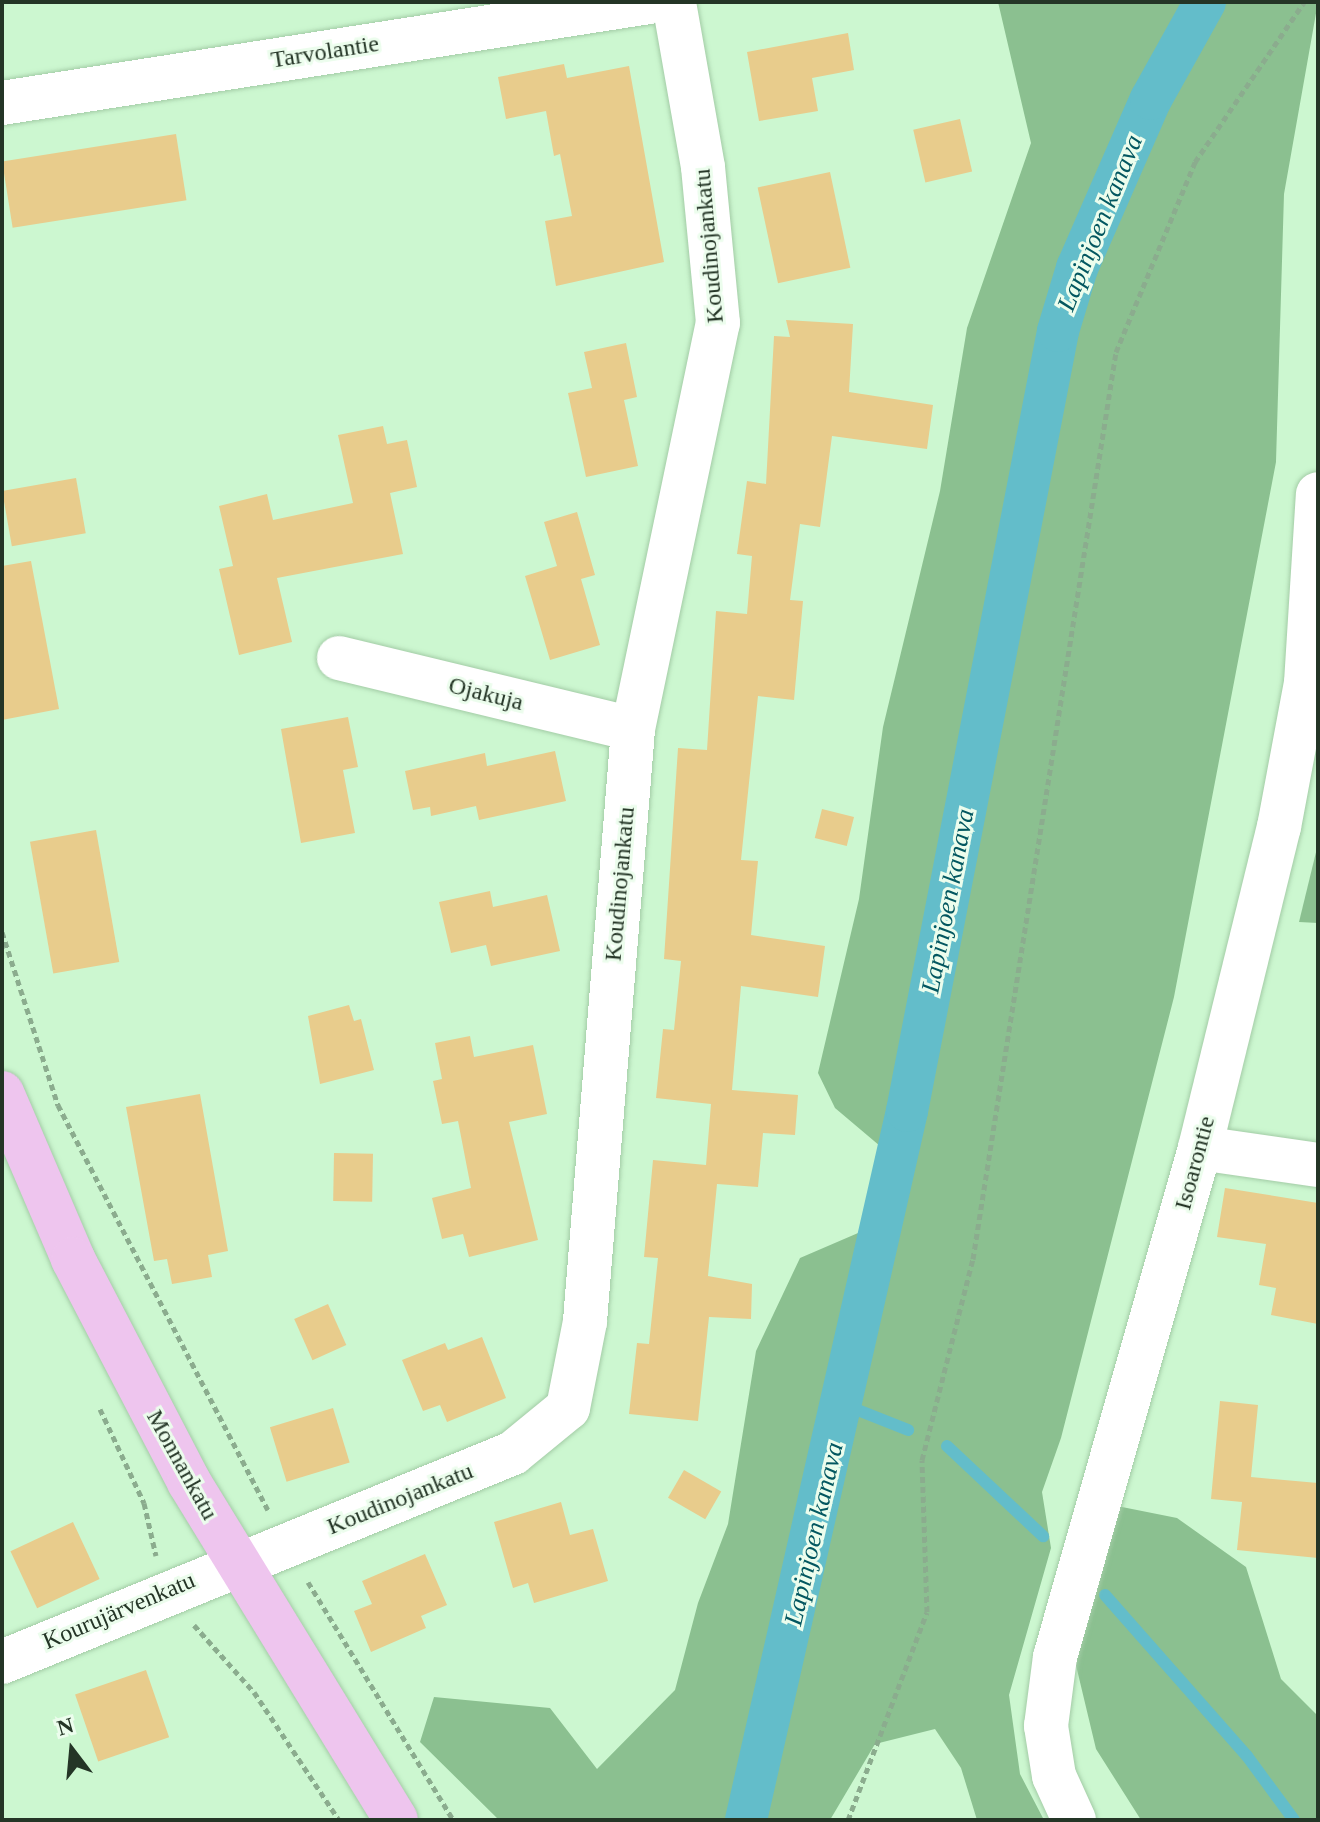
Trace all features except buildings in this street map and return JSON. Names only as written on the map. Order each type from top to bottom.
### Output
[{"type":"main road","name":"Monnankatu","points":[[2,1093],[73,1259],[236,1561],[396,1820]]},
{"type":"street","name":"Tarvolantie","points":[[2,103],[649,2]]},
{"type":"street","name":"Koudinojankatu","points":[[236,1561],[287,1546],[513,1453],[568,1408],[585,1321],[633,729],[718,323],[703,167],[674,2]]},
{"type":"street","name":"Isoarontie","points":[[1074,1820],[1054,1776],[1046,1726],[1055,1657],[1200,1148],[1279,827],[1306,683],[1318,494]]},
{"type":"street","name":"Ojakuja","points":[[339,658],[633,729]]},
{"type":"street","points":[[1200,1148],[1318,1165]]},
{"type":"street","name":"Kourujärvenkatu","points":[[2,1662],[236,1561]]},
{"type":"path","points":[[848,1820],[927,1612],[922,1460],[973,1259],[1116,352],[1195,162],[1304,2]]},
{"type":"path","points":[[2,932],[58,1105],[287,1546],[453,1820]]},
{"type":"path","points":[[144,1503],[165,1592],[254,1692],[339,1820]]},
{"type":"green space","points":[[998,2],[1318,2],[1284,194],[1276,462],[1174,997],[1061,1438],[1042,1492],[1051,1548],[1009,1695],[1020,1774],[1044,1820],[977,1820],[961,1768],[935,1729],[875,1744],[830,1820],[499,1820],[420,1742],[434,1697],[550,1708],[597,1769],[675,1690],[698,1603],[728,1524],[756,1351],[800,1258],[872,1227],[893,1157],[835,1108],[818,1073],[859,899],[883,727],[940,491],[967,328],[1031,143]]},
{"type":"green space","points":[[1318,844],[1318,923],[1299,922]]},
{"type":"green space","points":[[1117,1506],[1177,1518],[1246,1567],[1281,1679],[1318,1716],[1318,1820],[1141,1820],[1096,1749],[1074,1657]]},
{"type":"waterway","name":"Lapinjoen kanava","points":[[746,1820],[907,1111],[1058,331],[1077,268],[1151,99],[1205,2]]},
{"type":"waterway","points":[[845,1405],[908,1430]]},
{"type":"waterway","points":[[947,1446],[1043,1536]]},
{"type":"waterway","points":[[1105,1595],[1247,1756],[1294,1820]]}]
